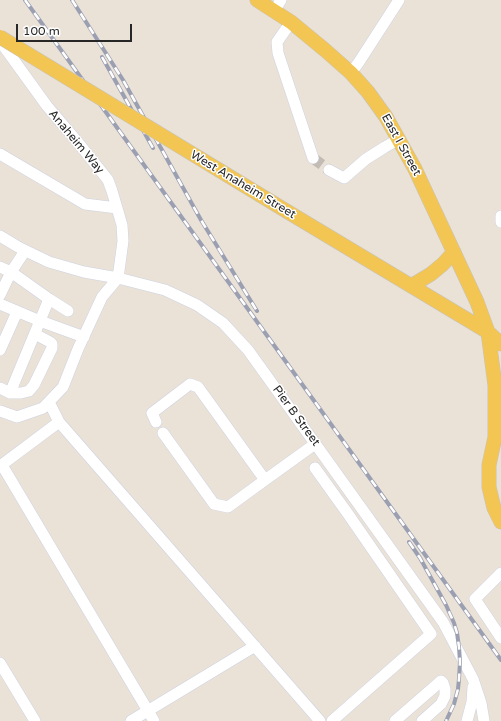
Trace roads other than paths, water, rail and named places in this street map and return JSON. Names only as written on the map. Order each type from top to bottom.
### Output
[{"type":"main road","name":"East I Street","points":[[257,0],[278,5],[291,22],[351,73],[368,92],[386,117],[416,169],[477,302],[494,334]]},
{"type":"main road","name":"West Anaheim Street","points":[[0,37],[411,286],[494,334],[501,344]]},
{"type":"main road","points":[[411,286],[431,274],[454,252]]},
{"type":"main road","points":[[494,334],[495,385],[498,409],[495,437],[489,465],[489,487],[501,522]]},
{"type":"street","points":[[351,73],[399,0]]},
{"type":"street","points":[[291,22],[277,42],[278,53],[314,158]]},
{"type":"street","name":"Anaheim Way","points":[[0,41],[47,106],[108,180],[122,225],[122,242],[118,278]]},
{"type":"street","points":[[329,170],[344,178],[366,159],[400,139]]},
{"type":"street","points":[[0,154],[84,204],[117,208]]},
{"type":"street","points":[[501,216],[501,222]]},
{"type":"street","name":"Pier B Street","points":[[0,236],[25,251],[49,262],[84,272],[118,278],[165,290],[197,306],[223,323],[248,350],[443,622],[473,679],[481,703],[484,721]]},
{"type":"street","points":[[0,295],[11,272],[25,251]]},
{"type":"street","points":[[0,267],[11,272],[68,310]]},
{"type":"street","points":[[0,411],[16,417],[43,408],[63,387],[102,297],[118,278]]},
{"type":"street","points":[[34,334],[50,342],[52,344],[52,348],[34,384],[29,391],[20,393],[5,390],[50,299]]},
{"type":"street","points":[[0,304],[40,321],[84,336]]},
{"type":"street","points":[[0,350],[17,312]]},
{"type":"street","points":[[156,422],[152,412],[190,384],[198,387],[265,480]]},
{"type":"street","points":[[49,402],[59,422],[320,721]]},
{"type":"street","points":[[59,422],[1,465],[154,721]]},
{"type":"street","points":[[163,432],[214,504],[228,507],[315,444]]},
{"type":"street","points":[[315,468],[431,634],[332,721]]},
{"type":"street","points":[[501,573],[475,599],[501,638]]},
{"type":"street","points":[[131,721],[255,646]]},
{"type":"street","points":[[0,663],[34,721]]},
{"type":"street","points":[[468,721],[472,702],[473,679]]},
{"type":"street","points":[[395,721],[441,682],[445,689],[445,696],[441,704],[422,721]]},
{"type":"tunnel","points":[[313,158],[329,170]]},
{"type":"railway","points":[[25,0],[501,660]]},
{"type":"railway","points":[[72,0],[123,80],[201,220],[257,311]]},
{"type":"railway","points":[[102,57],[153,148]]},
{"type":"railway","points":[[409,542],[420,558],[446,605],[457,633],[460,662],[458,689],[454,704],[446,721]]}]
